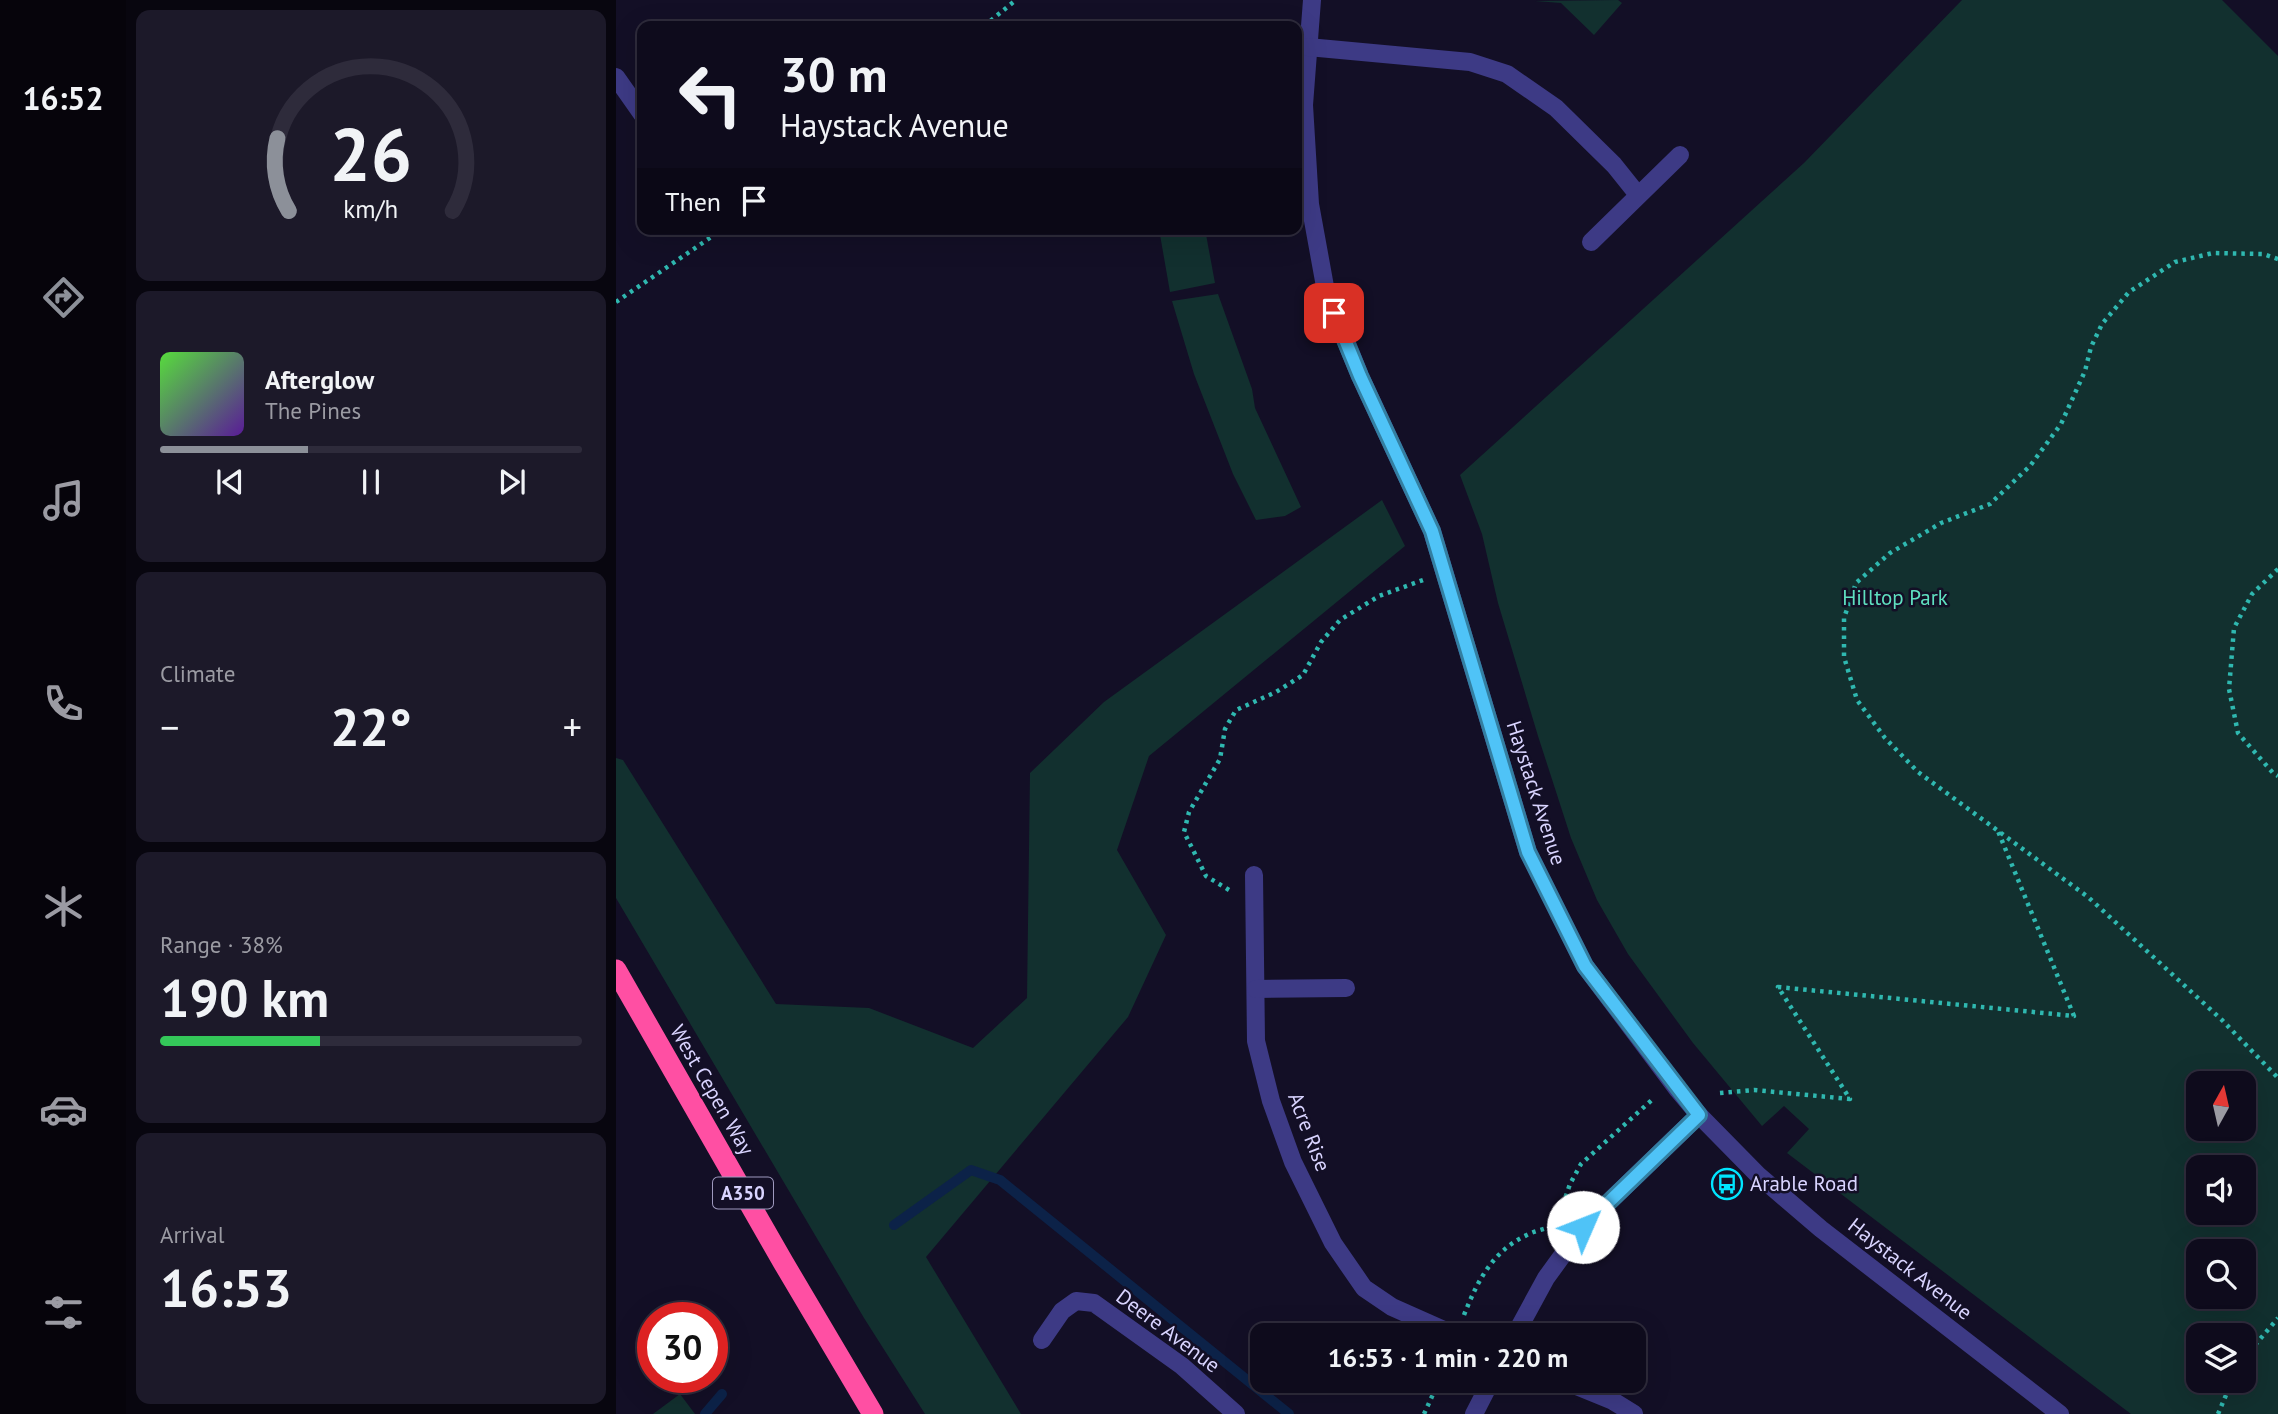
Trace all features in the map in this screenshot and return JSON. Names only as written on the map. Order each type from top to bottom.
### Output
[{"type":"highway","name":"West Cepen Way","points":[[616,970],[873,1414]]},
{"type":"street","name":"Haystack Avenue","points":[[1312,0],[1304,105],[1310,204],[1326,292],[1360,376],[1432,531],[1528,852],[1585,966],[1699,1115],[1758,1175],[1821,1230],[2060,1414]]},
{"type":"street","points":[[1308,47],[1470,62],[1507,74],[1539,95],[1571,122],[1614,165],[1638,195]]},
{"type":"street","points":[[616,77],[637,107]]},
{"type":"street","points":[[1591,242],[1680,155]]},
{"type":"street","name":"Acre Rise","points":[[1255,875],[1256,1041],[1271,1101],[1293,1162],[1333,1243],[1364,1288],[1392,1307],[1438,1323]]},
{"type":"street","points":[[1256,989],[1346,988]]},
{"type":"street","points":[[1522,1323],[1546,1278],[1583,1227],[1699,1115]]},
{"type":"street","name":"Deere Avenue","points":[[1042,1340],[1062,1311],[1076,1301],[1094,1303],[1182,1367],[1236,1414]]},
{"type":"street","points":[[1474,1414],[1485,1393]]},
{"type":"street","points":[[1593,1393],[1634,1414]]},
{"type":"path","points":[[990,21],[1016,0]]},
{"type":"path","points":[[616,302],[714,235]]},
{"type":"path","points":[[2278,259],[2263,254],[2213,253],[2175,262],[2129,292],[2102,324],[2091,347],[2085,371],[2061,424],[2030,466],[1990,504],[1941,523],[1890,553],[1856,583],[1844,618],[1844,657],[1857,700],[1885,738],[1918,772],[2088,897],[2222,1020],[2278,1078]]},
{"type":"path","points":[[2278,569],[2252,594],[2234,628],[2229,689],[2238,733],[2278,776]]},
{"type":"path","points":[[1254,903],[1206,876],[1184,832],[1188,812],[1220,760],[1225,729],[1230,720],[1236,710],[1276,692],[1303,675],[1321,642],[1340,620],[1379,596],[1444,573]]},
{"type":"path","points":[[1720,1093],[1754,1090],[1850,1099],[1778,987],[2074,1016],[1997,828]]},
{"type":"path","points":[[1461,1323],[1489,1265],[1500,1251],[1526,1235],[1549,1228],[1557,1221],[1570,1184],[1581,1164],[1672,1082]]},
{"type":"path","points":[[2256,1344],[2278,1318]]},
{"type":"path","points":[[1424,1414],[1434,1393]]},
{"type":"path","points":[[2218,1414],[2227,1393]]},
{"type":"green space","points":[[1618,0],[1622,3],[1594,35],[1561,3],[1535,1]]},
{"type":"green space","name":"Hilltop Park","points":[[1962,0],[2222,0],[2278,56],[2278,1414],[2131,1414],[1787,1153],[1809,1129],[1784,1106],[1762,1126],[1693,1043],[1628,954],[1597,900],[1571,838],[1538,736],[1498,603],[1482,534],[1460,475],[1804,163]]},
{"type":"green space","points":[[1160,235],[1206,235],[1215,283],[1170,292]]},
{"type":"green space","points":[[1218,294],[1252,389],[1255,408],[1301,507],[1285,516],[1256,520],[1233,474],[1194,374],[1172,301]]},
{"type":"green space","points":[[1382,500],[1405,546],[1149,756],[1117,850],[1166,935],[1128,1017],[926,1257],[1021,1414],[925,1414],[864,1318],[616,898],[616,758],[623,760],[776,1004],[869,1008],[973,1048],[1027,998],[1030,773],[1104,702]]},
{"type":"green space","points":[[680,1394],[695,1414],[653,1414]]},
{"type":"waterway","points":[[894,1225],[971,1170],[1000,1180],[1289,1414]]},
{"type":"waterway","points":[[705,1414],[722,1394]]},
{"type":"place","name":"Arable Road","points":[[1727,1184]]},
{"type":"route","points":[[1334,313],[1360,376],[1432,531],[1528,852],[1546,892],[1585,966],[1645,1048],[1699,1115],[1583,1227]]}]
